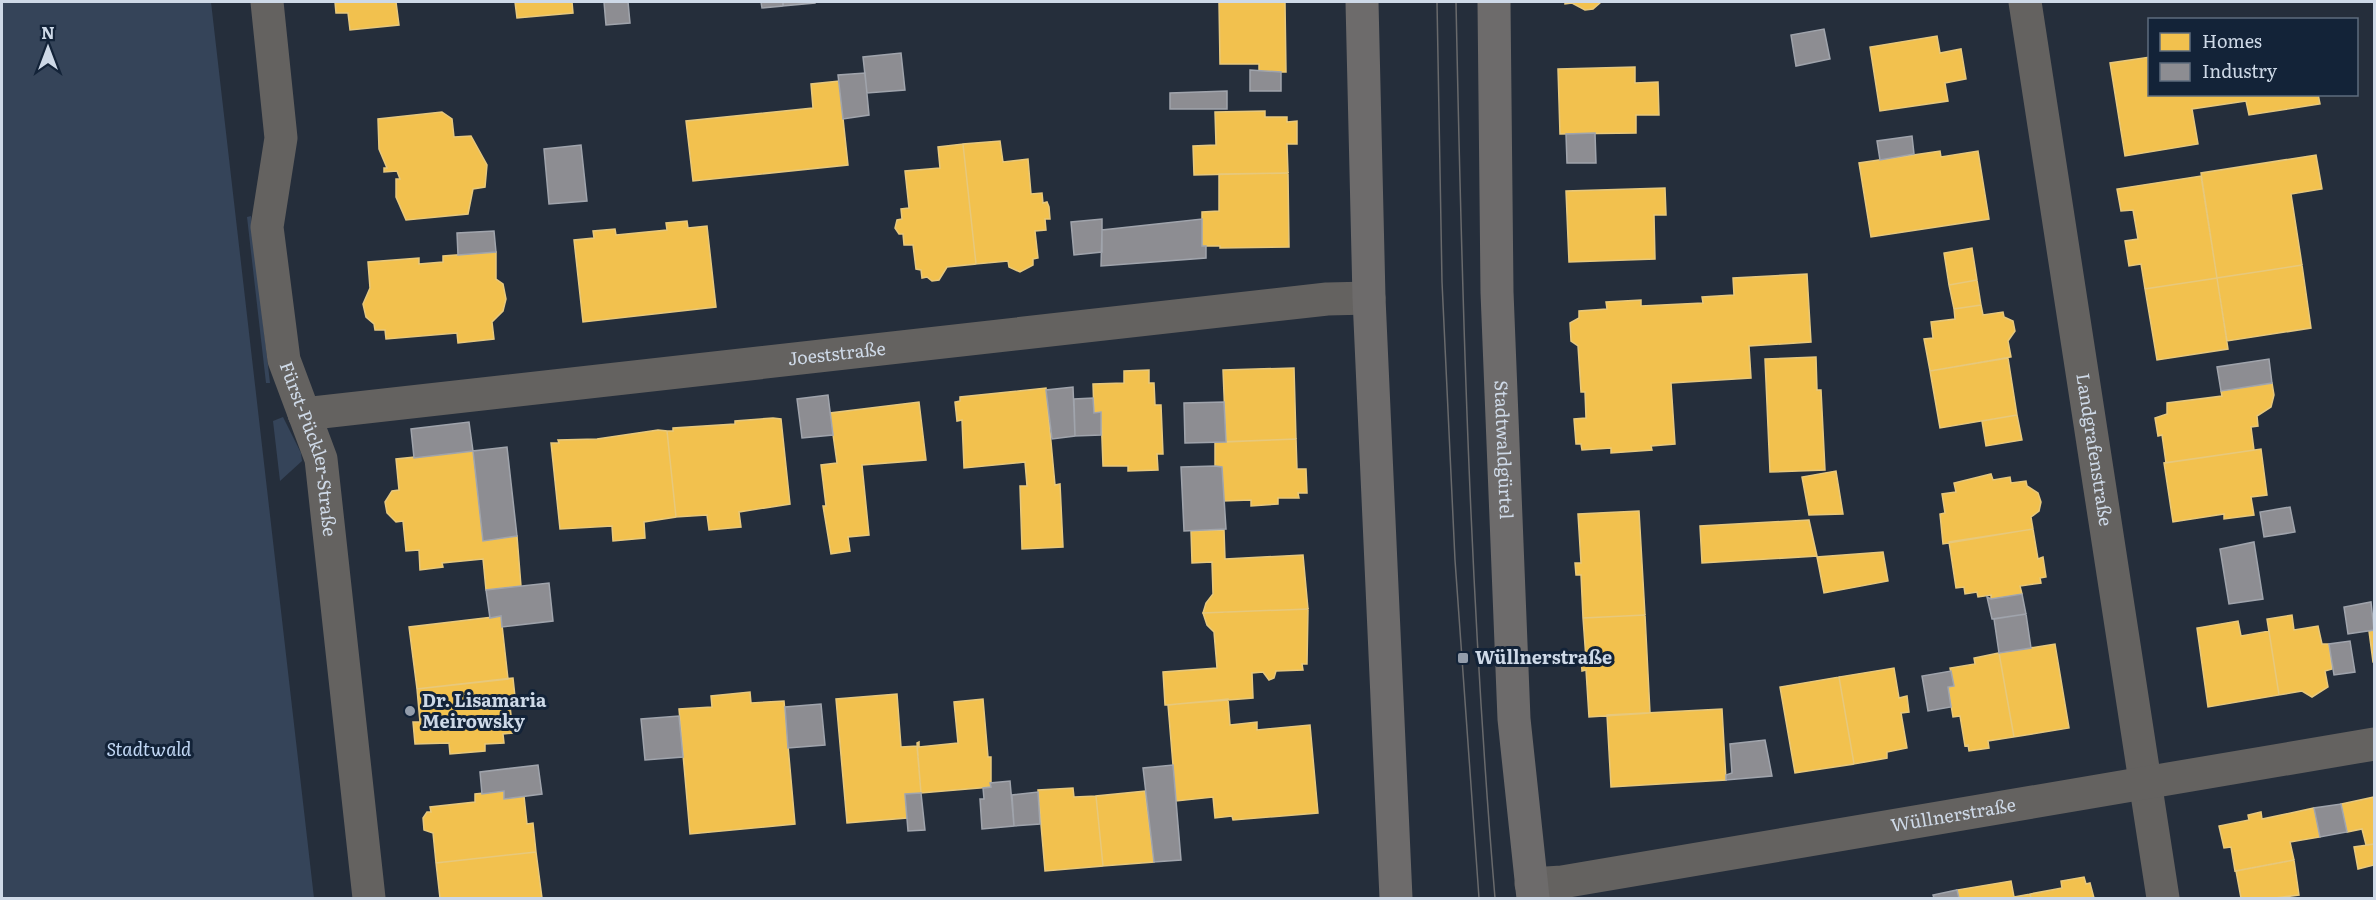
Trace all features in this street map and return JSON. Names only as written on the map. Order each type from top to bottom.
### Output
[{"type":"main road","points":[[1362,2],[1369,298],[1396,898]]},
{"type":"main road","name":"Stadtwaldgürtel","points":[[1494,2],[1497,292],[1513,707],[1532,891]]},
{"type":"street","name":"Fürst-Pückler-Straße","points":[[267,2],[281,138],[267,227],[284,360],[321,459],[369,898]]},
{"type":"street","name":"Landgrafenstraße","points":[[2025,2],[2163,898]]},
{"type":"street","name":"Joeststraße","points":[[304,414],[1327,299],[1369,298]]},
{"type":"street","name":"Wüllnerstraße","points":[[1532,891],[1562,882],[2144,781],[2374,744]]},
{"type":"green space","name":"Stadtwald","points":[[2,2],[211,2],[314,898],[2,898]]},
{"type":"green space","points":[[251,216],[270,383],[266,383],[247,217]]},
{"type":"green space","points":[[283,417],[301,453],[302,461],[280,481],[273,421]]},
{"type":"building: Homes","points":[[335,2],[396,2],[399,25],[350,30],[348,13],[336,13]]},
{"type":"building: Homes","points":[[515,2],[572,2],[573,13],[517,18]]},
{"type":"building: Homes","points":[[1219,2],[1285,2],[1286,72],[1259,72],[1259,64],[1220,64]]},
{"type":"building: Homes","points":[[1565,2],[1601,2],[1593,9],[1585,10],[1572,3],[1565,4]]},
{"type":"building: Homes","points":[[1937,36],[1940,53],[1961,49],[1966,79],[1945,83],[1948,101],[1880,111],[1870,47]]},
{"type":"building: Homes","points":[[2148,57],[2148,96],[2318,96],[2320,104],[2249,115],[2246,101],[2192,109],[2198,144],[2125,156],[2110,63]]},
{"type":"building: Homes","points":[[1635,67],[1635,83],[1658,82],[1659,115],[1636,115],[1636,133],[1560,134],[1558,69]]},
{"type":"building: Homes","points":[[839,81],[848,165],[693,181],[686,121],[813,108],[811,84]]},
{"type":"building: Homes","points":[[1265,111],[1265,117],[1287,117],[1287,122],[1297,121],[1297,144],[1287,144],[1288,173],[1194,175],[1193,146],[1216,145],[1215,112]]},
{"type":"building: Homes","points":[[442,112],[452,119],[454,137],[471,136],[487,165],[485,187],[473,189],[468,214],[406,220],[396,197],[396,179],[400,179],[397,171],[384,172],[384,168],[387,168],[379,149],[378,119]]},
{"type":"building: Homes","points":[[1000,141],[1003,162],[1028,159],[1031,194],[1042,193],[1043,203],[1047,202],[1049,207],[1050,219],[1045,219],[1046,230],[1035,231],[1038,258],[1033,259],[1033,265],[1020,272],[1009,267],[1008,261],[976,264],[963,144]]},
{"type":"building: Homes","points":[[963,144],[976,264],[947,267],[939,280],[932,281],[927,277],[922,278],[921,270],[916,269],[913,245],[904,245],[903,234],[899,234],[895,228],[897,220],[902,219],[901,209],[909,208],[905,171],[940,168],[938,147]]},
{"type":"building: Homes","points":[[1940,151],[1941,157],[1978,151],[1989,219],[1871,237],[1859,163]]},
{"type":"building: Homes","points":[[2316,155],[2322,189],[2291,194],[2302,265],[2217,278],[2201,173]]},
{"type":"building: Homes","points":[[1288,173],[1289,247],[1202,246],[1202,212],[1219,211],[1219,174]]},
{"type":"building: Homes","points":[[2201,176],[2217,278],[2145,289],[2141,264],[2129,266],[2125,241],[2138,239],[2133,210],[2121,211],[2117,189]]},
{"type":"building: Homes","points":[[1665,188],[1666,215],[1654,215],[1655,259],[1569,262],[1566,191]]},
{"type":"building: Homes","points":[[687,221],[688,228],[707,226],[716,307],[583,322],[574,240],[594,238],[593,231],[615,229],[616,235],[667,230],[666,223]]},
{"type":"building: Homes","points":[[1972,248],[1977,280],[1949,285],[1944,253]]},
{"type":"building: Homes","points":[[496,252],[496,279],[503,284],[506,299],[503,311],[492,322],[494,339],[458,343],[457,333],[386,339],[385,330],[375,330],[374,324],[366,317],[363,304],[370,288],[368,262],[419,258],[419,264],[443,262],[443,256]]},
{"type":"building: Homes","points":[[2302,265],[2311,328],[2227,341],[2217,278]]},
{"type":"building: Homes","points":[[1807,274],[1811,342],[1749,346],[1751,378],[1671,383],[1675,444],[1651,446],[1652,450],[1611,453],[1611,448],[1582,450],[1581,444],[1576,444],[1574,419],[1586,418],[1585,392],[1581,392],[1578,346],[1571,341],[1570,323],[1579,318],[1579,311],[1607,309],[1606,302],[1641,300],[1641,306],[1703,303],[1702,297],[1734,295],[1733,278]]},
{"type":"building: Homes","points":[[2217,278],[2228,349],[2157,360],[2145,289]]},
{"type":"building: Homes","points":[[1977,280],[1981,305],[1954,309],[1949,285]]},
{"type":"building: Homes","points":[[1981,305],[1983,315],[2003,312],[2004,317],[2013,321],[2015,331],[2008,341],[2011,357],[1930,371],[1924,339],[1933,338],[1931,322],[1955,319],[1954,309]]},
{"type":"building: Homes","points":[[1816,357],[1817,390],[1821,390],[1825,470],[1770,472],[1765,359]]},
{"type":"building: Homes","points":[[2008,358],[2017,415],[1940,428],[1930,371]]},
{"type":"building: Homes","points":[[1294,368],[1296,439],[1226,442],[1223,370]]},
{"type":"building: Homes","points":[[1149,370],[1149,383],[1154,383],[1155,405],[1161,405],[1163,454],[1157,454],[1158,470],[1128,471],[1128,466],[1103,466],[1101,412],[1094,413],[1093,384],[1124,383],[1124,371]]},
{"type":"building: Homes","points":[[2272,383],[2274,395],[2271,407],[2257,416],[2258,426],[2251,427],[2254,450],[2166,463],[2162,435],[2158,436],[2155,418],[2167,414],[2167,403],[2222,396],[2221,391]]},
{"type":"building: Homes","points":[[1046,388],[1055,485],[1060,484],[1063,547],[1022,549],[1020,486],[1027,486],[1025,462],[964,468],[962,420],[957,421],[955,402],[960,401],[960,397]]},
{"type":"building: Homes","points":[[919,402],[926,460],[862,465],[869,535],[848,537],[850,551],[831,554],[823,506],[826,506],[821,465],[837,463],[830,413]]},
{"type":"building: Homes","points":[[2017,415],[2022,440],[1986,446],[1982,421]]},
{"type":"building: Homes","points":[[781,419],[790,504],[739,512],[741,527],[709,530],[707,515],[676,517],[667,431],[673,431],[673,428],[735,424],[735,421]]},
{"type":"building: Homes","points":[[658,430],[667,431],[676,517],[644,522],[645,538],[613,541],[612,526],[560,529],[551,443],[559,443],[558,440],[597,439]]},
{"type":"building: Homes","points":[[1296,439],[1297,469],[1306,469],[1307,493],[1298,493],[1299,498],[1278,498],[1278,504],[1251,506],[1251,500],[1223,501],[1222,467],[1215,467],[1215,442]]},
{"type":"building: Homes","points":[[2261,449],[2267,495],[2251,497],[2254,515],[2224,519],[2224,514],[2173,522],[2164,463]]},
{"type":"building: Homes","points":[[473,451],[483,541],[517,536],[521,586],[486,590],[483,559],[442,563],[443,567],[420,570],[419,550],[406,551],[403,521],[396,522],[387,513],[385,502],[392,491],[399,490],[396,459]]},
{"type":"building: Homes","points":[[1836,471],[1843,514],[1809,515],[1802,477]]},
{"type":"building: Homes","points":[[1991,474],[1993,480],[2010,477],[2011,483],[2026,481],[2027,486],[2038,493],[2041,502],[2039,511],[2031,517],[2033,529],[1943,544],[1940,514],[1945,513],[1942,494],[1956,492],[1954,483]]},
{"type":"building: Homes","points":[[1639,511],[1645,615],[1583,618],[1581,575],[1576,575],[1575,563],[1581,563],[1578,514]]},
{"type":"building: Homes","points":[[1809,520],[1817,556],[1702,563],[1700,526]]},
{"type":"building: Homes","points":[[2033,529],[2038,559],[2043,557],[2046,577],[2040,578],[2041,583],[2020,586],[2022,594],[1991,599],[1991,595],[1978,597],[1977,592],[1965,594],[1964,587],[1956,588],[1949,542]]},
{"type":"building: Homes","points":[[1224,530],[1225,559],[1303,555],[1308,609],[1203,613],[1206,603],[1213,594],[1212,562],[1192,563],[1191,531]]},
{"type":"building: Homes","points":[[1883,552],[1888,581],[1824,593],[1817,557]]},
{"type":"building: Homes","points":[[1308,609],[1307,664],[1302,664],[1303,670],[1276,671],[1274,678],[1269,680],[1263,672],[1252,673],[1253,698],[1165,705],[1163,672],[1217,668],[1214,632],[1207,625],[1203,613]]},
{"type":"building: Homes","points":[[1645,615],[1650,713],[1589,717],[1586,670],[1582,671],[1581,659],[1586,659],[1583,618]]},
{"type":"building: Homes","points":[[2292,615],[2294,630],[2318,626],[2322,644],[2329,644],[2332,669],[2325,671],[2328,687],[2312,697],[2302,691],[2279,695],[2267,619]]},
{"type":"building: Homes","points":[[501,616],[508,679],[417,689],[409,627]]},
{"type":"building: Homes","points":[[2238,621],[2241,636],[2269,631],[2279,695],[2208,707],[2197,628]]},
{"type":"building: Homes","points":[[2374,630],[2374,662],[2373,662],[2369,631]]},
{"type":"building: Homes","points":[[2055,644],[2069,728],[2014,737],[1999,653]]},
{"type":"building: Homes","points":[[1999,653],[2014,737],[1988,741],[1989,748],[1969,751],[1968,745],[1965,746],[1960,716],[1953,717],[1948,687],[1954,686],[1950,668],[1975,664],[1974,658]]},
{"type":"building: Homes","points":[[1894,668],[1899,698],[1907,696],[1909,712],[1901,713],[1907,748],[1887,752],[1887,758],[1854,764],[1839,677]]},
{"type":"building: Homes","points":[[1839,677],[1854,764],[1795,773],[1780,687]]},
{"type":"building: Homes","points":[[513,678],[516,706],[510,706],[513,733],[503,734],[504,743],[485,744],[485,751],[450,754],[449,743],[415,744],[413,722],[420,722],[417,689]]},
{"type":"building: Homes","points":[[750,692],[751,703],[784,701],[795,824],[690,834],[679,709],[712,707],[711,696]]},
{"type":"building: Homes","points":[[897,694],[901,747],[917,746],[921,793],[905,794],[907,818],[847,823],[836,699]]},
{"type":"building: Homes","points":[[983,699],[988,757],[991,757],[991,787],[921,793],[917,743],[919,742],[919,747],[958,743],[954,702]]},
{"type":"building: Homes","points":[[1228,699],[1230,725],[1257,722],[1257,730],[1310,725],[1318,813],[1233,820],[1232,816],[1215,818],[1213,797],[1176,801],[1168,705]]},
{"type":"building: Homes","points":[[1722,709],[1726,780],[1611,787],[1607,715]]},
{"type":"building: Homes","points":[[1073,788],[1074,797],[1096,796],[1103,866],[1045,871],[1038,790]]},
{"type":"building: Homes","points":[[504,791],[504,799],[524,796],[527,824],[533,823],[536,852],[436,863],[433,833],[424,830],[423,818],[427,812],[431,812],[430,807],[475,802],[475,794]]},
{"type":"building: Homes","points":[[1145,791],[1154,862],[1103,866],[1096,796]]},
{"type":"building: Homes","points":[[2374,797],[2374,844],[2366,845],[2362,829],[2347,832],[2341,804]]},
{"type":"building: Homes","points":[[2314,808],[2320,837],[2290,842],[2294,860],[2235,871],[2231,847],[2224,848],[2219,826],[2249,820],[2248,815],[2261,812],[2262,819]]},
{"type":"building: Homes","points":[[2374,844],[2374,865],[2358,869],[2354,847]]},
{"type":"building: Homes","points":[[536,852],[542,898],[440,898],[436,863]]},
{"type":"building: Homes","points":[[2294,860],[2299,895],[2241,898],[2236,871]]},
{"type":"building: Homes","points":[[2084,877],[2086,884],[2090,883],[2094,898],[2031,898],[2030,894],[2062,888],[2061,881]]},
{"type":"building: Homes","points":[[2011,881],[2014,897],[2030,894],[2031,898],[1959,898],[1957,890]]},
{"type":"building: Industry","points":[[604,2],[628,2],[630,23],[606,25]]},
{"type":"building: Industry","points":[[761,2],[783,2],[783,6],[762,8]]},
{"type":"building: Industry","points":[[783,2],[815,2],[815,3],[783,6]]},
{"type":"building: Industry","points":[[1824,29],[1830,59],[1796,66],[1791,35]]},
{"type":"building: Industry","points":[[901,53],[905,90],[867,93],[863,57]]},
{"type":"building: Industry","points":[[1250,70],[1281,72],[1281,91],[1250,91]]},
{"type":"building: Industry","points":[[865,73],[869,115],[843,119],[838,75]]},
{"type":"building: Industry","points":[[1227,91],[1227,109],[1170,109],[1170,93]]},
{"type":"building: Industry","points":[[1595,133],[1596,163],[1567,163],[1566,134]]},
{"type":"building: Industry","points":[[1912,136],[1914,154],[1880,160],[1877,141]]},
{"type":"building: Industry","points":[[581,145],[587,201],[549,204],[544,149]]},
{"type":"building: Industry","points":[[1102,219],[1102,252],[1074,255],[1071,222]]},
{"type":"building: Industry","points":[[1202,219],[1202,246],[1206,246],[1206,258],[1101,266],[1102,230]]},
{"type":"building: Industry","points":[[494,231],[496,252],[458,255],[457,233]]},
{"type":"building: Industry","points":[[2269,359],[2272,383],[2221,391],[2217,367]]},
{"type":"building: Industry","points":[[1073,387],[1075,436],[1052,439],[1046,390]]},
{"type":"building: Industry","points":[[828,395],[833,435],[802,438],[797,399]]},
{"type":"building: Industry","points":[[1093,398],[1094,413],[1101,412],[1101,435],[1075,436],[1074,399]]},
{"type":"building: Industry","points":[[1224,402],[1226,442],[1185,443],[1184,403]]},
{"type":"building: Industry","points":[[469,422],[473,451],[414,458],[411,429]]},
{"type":"building: Industry","points":[[507,447],[517,536],[483,541],[473,451]]},
{"type":"building: Industry","points":[[1181,467],[1222,467],[1226,529],[1184,531]]},
{"type":"building: Industry","points":[[2290,507],[2295,532],[2264,537],[2260,512]]},
{"type":"building: Industry","points":[[2254,542],[2263,599],[2229,604],[2220,549]]},
{"type":"building: Industry","points":[[549,583],[553,621],[502,627],[501,616],[490,618],[486,590]]},
{"type":"building: Industry","points":[[2022,594],[2026,614],[1992,619],[1987,597],[1991,599]]},
{"type":"building: Industry","points":[[2371,602],[2374,630],[2348,634],[2344,607]]},
{"type":"building: Industry","points":[[2026,614],[2031,648],[1999,653],[1994,619]]},
{"type":"building: Industry","points":[[2350,641],[2355,672],[2334,675],[2329,644]]},
{"type":"building: Industry","points":[[1951,671],[1954,686],[1948,687],[1951,707],[1928,711],[1922,676]]},
{"type":"building: Industry","points":[[821,704],[825,745],[788,748],[785,707]]},
{"type":"building: Industry","points":[[679,716],[683,757],[645,760],[641,719]]},
{"type":"building: Industry","points":[[1765,740],[1772,776],[1726,780],[1726,775],[1732,773],[1730,744]]},
{"type":"building: Industry","points":[[538,765],[542,794],[504,799],[504,791],[482,794],[480,772]]},
{"type":"building: Industry","points":[[1173,765],[1181,860],[1154,862],[1143,768]]},
{"type":"building: Industry","points":[[1010,781],[1014,826],[982,829],[980,799],[984,799],[983,788],[991,787],[990,783]]},
{"type":"building: Industry","points":[[1038,792],[1040,824],[1014,826],[1012,795]]},
{"type":"building: Industry","points":[[921,793],[925,830],[908,831],[905,794]]},
{"type":"building: Industry","points":[[2341,804],[2347,832],[2320,837],[2314,808]]},
{"type":"building: Industry","points":[[1957,890],[1959,898],[1934,898],[1933,895]]},
{"type":"tram line","points":[[1437,2],[1442,282],[1455,560],[1479,898]]},
{"type":"tram line","points":[[1456,2],[1468,450],[1479,674],[1495,898]]},
{"type":"place","name":"Wüllnerstraße","points":[[1463,658]]},
{"type":"place","name":"Dr. Lisamaria Meirowsky","points":[[410,711]]}]
